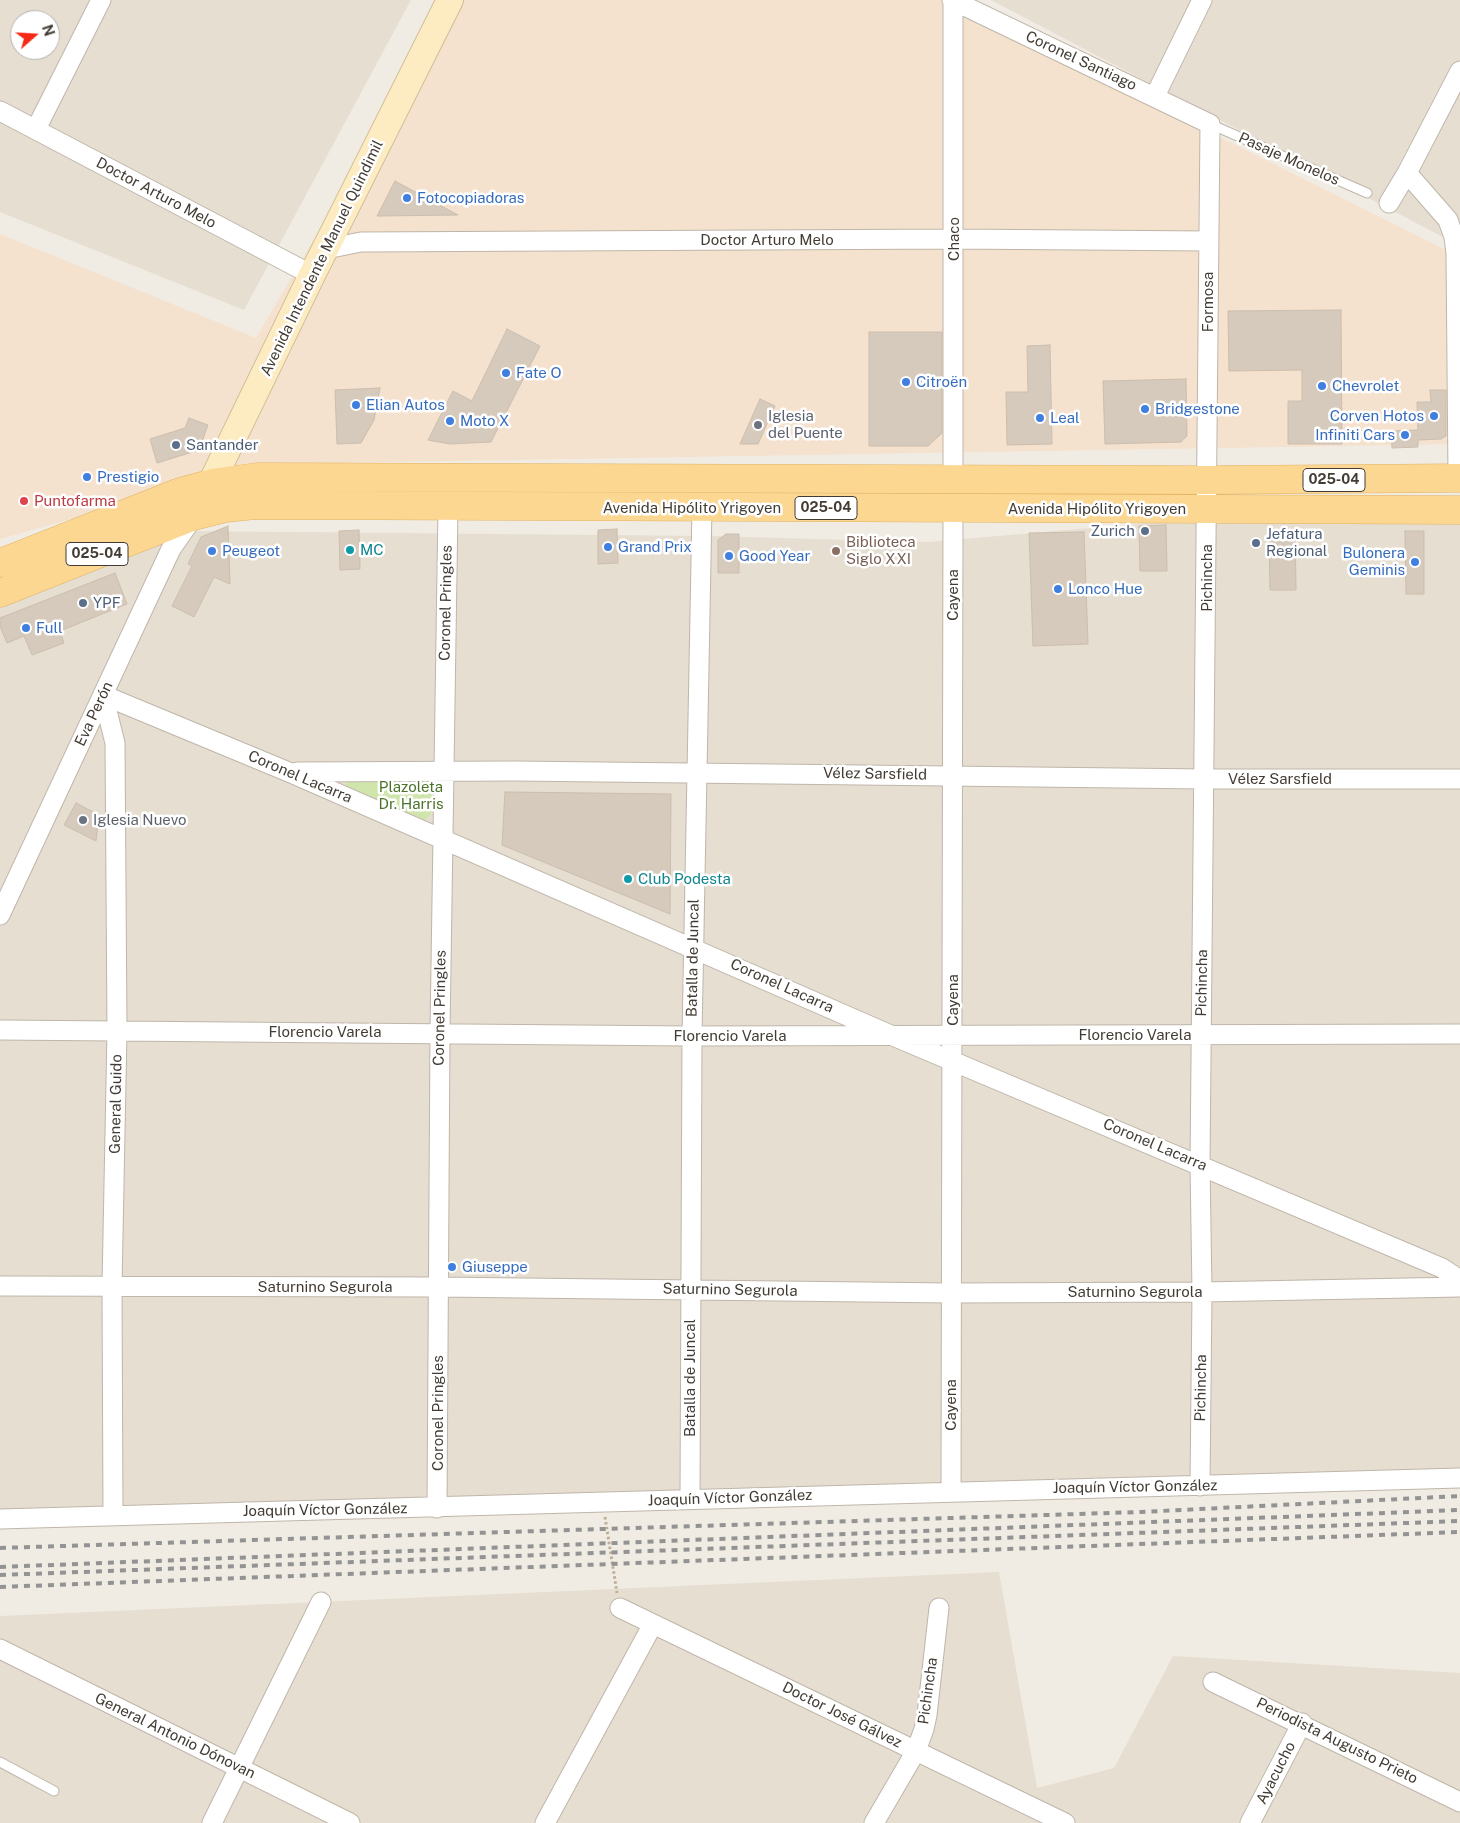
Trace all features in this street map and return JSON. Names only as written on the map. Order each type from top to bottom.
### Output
[{"type":"main road","name":"Avenida Hipólito Yrigoyen","points":[[0,563],[180,492],[213,482],[258,477],[1208,480],[1459,478]]},
{"type":"main road","name":"Avenida Hipólito Yrigoyen","points":[[0,593],[194,516],[226,508],[255,505],[1460,510]]},
{"type":"street","points":[[36,129],[101,0]]},
{"type":"street","name":"Avenida Intendente Manuel Quindimil","points":[[194,516],[213,482],[312,276],[450,0]]},
{"type":"street","name":"Coronel Santiago","points":[[952,0],[1210,124]]},
{"type":"street","name":"Chaco","points":[[952,0],[953,478]]},
{"type":"street","points":[[1155,96],[1202,0]]},
{"type":"street","points":[[1389,203],[1407,173],[1460,71]]},
{"type":"street","name":"Doctor Arturo Melo","points":[[0,111],[312,276]]},
{"type":"street","name":"Formosa","points":[[1208,480],[1210,124]]},
{"type":"street","points":[[1407,173],[1448,220],[1454,237],[1456,254],[1459,478]]},
{"type":"street","name":"Doctor Arturo Melo","points":[[326,249],[362,242],[954,239],[1208,240]]},
{"type":"street","name":"Pichincha","points":[[1200,1486],[1202,1292],[1200,1164],[1208,480]]},
{"type":"street","name":"Coronel Pringles","points":[[437,1508],[440,1032],[448,507]]},
{"type":"street","name":"Batalla de Juncal","points":[[690,1499],[693,947],[702,508]]},
{"type":"street","name":"Cayena","points":[[951,1491],[953,509]]},
{"type":"street","name":"Eva Perón","points":[[1,913],[171,549],[194,516]]},
{"type":"street","name":"Coronel Lacarra","points":[[103,695],[291,772],[893,1036],[1200,1164],[1442,1268],[1460,1280]]},
{"type":"street","name":"General Guido","points":[[103,695],[115,743],[117,1031],[112,1286],[113,1515]]},
{"type":"street","name":"Vélez Sarsfield","points":[[291,772],[697,772],[1206,779],[1460,779]]},
{"type":"street","name":"Florencio Varela","points":[[0,1030],[440,1032],[692,1036],[1460,1034]]},
{"type":"street","name":"Saturnino Segurola","points":[[0,1286],[438,1287],[950,1293],[1202,1292],[1460,1287]]},
{"type":"street","name":"Joaquín Víctor González","points":[[0,1519],[1460,1478]]},
{"type":"street","points":[[212,1823],[322,1602]]},
{"type":"street","name":"Doctor José Gálvez","points":[[620,1608],[1065,1823]]},
{"type":"street","name":"Pichincha","points":[[874,1823],[916,1750],[927,1715],[939,1608]]},
{"type":"street","points":[[545,1823],[653,1624]]},
{"type":"street","name":"General Antonio Dónovan","points":[[0,1649],[350,1823]]},
{"type":"street","name":"Periodista Augusto Prieto","points":[[1213,1682],[1302,1723],[1460,1802]]},
{"type":"street","name":"Ayacucho","points":[[1250,1823],[1302,1723]]},
{"type":"lane","name":"Pasaje Monelos","points":[[1210,124],[1367,193]]},
{"type":"lane","points":[[0,1762],[54,1791]]},
{"type":"path","points":[[603,1502],[620,1608]]},
{"type":"shaded area","points":[[0,0],[411,0],[244,310],[0,212]]},
{"type":"shaded area","points":[[454,0],[945,0],[1460,257],[1460,444],[268,464],[0,539],[0,234],[256,338]]},
{"type":"shaded area","points":[[991,0],[1460,0],[1460,246]]},
{"type":"shaded area","points":[[1219,517],[1460,517],[1460,1471],[0,1519],[0,605],[192,531],[708,536],[928,542]]},
{"type":"shaded area","points":[[999,1572],[1037,1788],[1114,1768],[1173,1656],[1460,1673],[1460,1823],[0,1823],[0,1616]]},
{"type":"green space","name":"Plazoleta Dr. Harris","points":[[350,776],[426,777],[432,785],[431,814],[423,821],[348,790],[346,783]]},
{"type":"building","name":"Fotocopiadoras","points":[[395,181],[458,215],[377,216]]},
{"type":"building","name":"Chevrolet","points":[[1341,310],[1342,444],[1288,444],[1288,401],[1302,401],[1302,370],[1229,371],[1228,311]]},
{"type":"building","name":"Fate O","points":[[507,329],[540,346],[491,442],[450,444],[428,440],[453,391],[472,401]]},
{"type":"building","name":"Citroën","points":[[869,332],[942,332],[942,433],[928,446],[869,446]]},
{"type":"building","name":"Leal","points":[[1050,345],[1052,444],[1007,445],[1006,392],[1028,392],[1027,346]]},
{"type":"building","name":"Bridgestone","points":[[1186,379],[1187,436],[1181,442],[1105,444],[1103,381]]},
{"type":"building","name":"Elian Autos","points":[[380,388],[374,420],[361,443],[337,444],[335,390]]},
{"type":"building","name":"Corven Hotos","points":[[1430,390],[1446,390],[1446,436],[1441,439],[1418,440],[1418,447],[1392,448],[1391,431],[1418,430],[1417,402],[1431,402]]},
{"type":"building","name":"Iglesia del Puente","points":[[760,399],[775,406],[758,444],[740,444]]},
{"type":"building","name":"Santander","points":[[189,418],[208,425],[199,450],[157,463],[150,439],[185,428]]},
{"type":"building","points":[[1166,525],[1167,571],[1140,571],[1139,526]]},
{"type":"building","points":[[228,526],[230,584],[214,577],[194,617],[172,606],[192,566],[188,564],[201,537]]},
{"type":"building","name":"Grand Prix","points":[[617,529],[618,563],[598,564],[598,530]]},
{"type":"building","name":"MC","points":[[359,530],[360,569],[340,570],[339,531]]},
{"type":"building","name":"Bulonera Geminis","points":[[1405,531],[1424,531],[1424,594],[1406,594]]},
{"type":"building","name":"Lonco Hue","points":[[1084,532],[1088,644],[1033,646],[1029,533]]},
{"type":"building","points":[[1269,532],[1295,532],[1296,590],[1270,590]]},
{"type":"building","name":"Good Year","points":[[726,534],[739,534],[739,573],[718,573],[718,540]]},
{"type":"building","points":[[115,573],[127,604],[60,631],[64,643],[32,655],[24,636],[7,643],[0,626],[0,618]]},
{"type":"building","name":"Club Podesta","points":[[505,792],[671,794],[670,914],[502,845]]},
{"type":"building","name":"Iglesia Nuevo","points":[[76,803],[99,815],[96,841],[64,825]]},
{"type":"railway","points":[[0,1548],[1141,1512],[1460,1496]]},
{"type":"railway","points":[[0,1567],[1460,1510]]},
{"type":"railway","points":[[0,1575],[1460,1521]]},
{"type":"railway","points":[[0,1587],[1460,1532]]},
{"type":"place","name":"Fotocopiadoras","points":[[407,198]]},
{"type":"place","name":"Fate O","points":[[506,373]]},
{"type":"place","name":"Citroën","points":[[906,382]]},
{"type":"place","name":"Chevrolet","points":[[1322,386]]},
{"type":"place","name":"Elian Autos","points":[[356,405]]},
{"type":"place","name":"Bridgestone","points":[[1145,409]]},
{"type":"place","name":"Corven Hotos","points":[[1434,416]]},
{"type":"place","name":"Leal","points":[[1040,418]]},
{"type":"place","name":"Moto X","points":[[450,421]]},
{"type":"place","name":"Iglesia del Puente","points":[[758,425]]},
{"type":"place","name":"Infiniti Cars","points":[[1405,435]]},
{"type":"place","name":"Santander","points":[[176,445]]},
{"type":"place","name":"Prestigio","points":[[87,477]]},
{"type":"place","name":"Puntofarma","points":[[24,501]]},
{"type":"place","name":"Zurich","points":[[1145,531]]},
{"type":"place","name":"Jefatura Regional","points":[[1256,543]]},
{"type":"place","name":"Grand Prix","points":[[608,547]]},
{"type":"place","name":"MC","points":[[350,550]]},
{"type":"place","name":"Peugeot","points":[[212,551]]},
{"type":"place","name":"Biblioteca Siglo XXI","points":[[836,551]]},
{"type":"place","name":"Good Year","points":[[729,556]]},
{"type":"place","name":"Bulonera Geminis","points":[[1415,562]]},
{"type":"place","name":"Lonco Hue","points":[[1058,589]]},
{"type":"place","name":"YPF","points":[[83,603]]},
{"type":"place","name":"Full","points":[[26,628]]},
{"type":"place","name":"Iglesia Nuevo","points":[[83,820]]},
{"type":"place","name":"Club Podesta","points":[[628,879]]},
{"type":"place","name":"Giuseppe","points":[[452,1267]]}]
